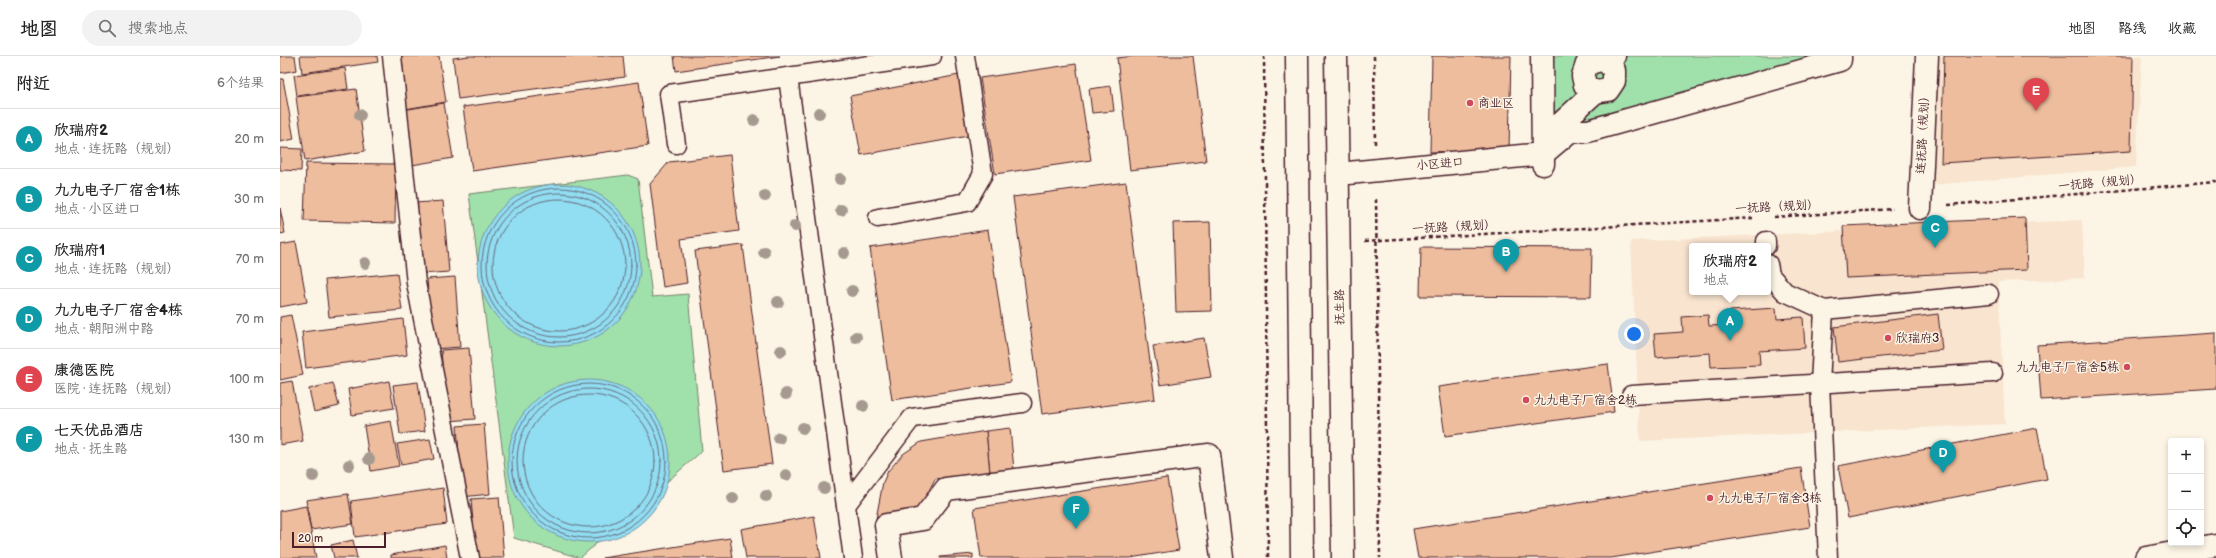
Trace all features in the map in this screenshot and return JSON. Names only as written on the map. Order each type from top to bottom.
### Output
[{"type":"street","points":[[1297,56],[1302,558]]},
{"type":"street","name":"抚生路","points":[[1336,56],[1343,558]]},
{"type":"street","points":[[1542,56],[1543,154]]},
{"type":"street","points":[[1543,154],[1573,134],[1840,60],[1840,56]]},
{"type":"street","name":"连抚路（规划）","points":[[1920,208],[1927,56]]},
{"type":"street","points":[[1573,134],[1556,128],[1595,92],[1608,90],[1614,81],[1614,70],[1610,58]]},
{"type":"street","name":"小区进口","points":[[1338,174],[1543,154]]},
{"type":"street","points":[[891,558],[886,525],[923,519],[946,489],[1210,455],[1222,558]]},
{"type":"street","points":[[2146,558],[2216,546]]},
{"type":"lane","points":[[392,56],[416,283],[470,558]]},
{"type":"lane","points":[[676,144],[669,94],[788,77],[898,58],[932,56]]},
{"type":"lane","points":[[878,218],[967,202],[983,174],[965,56]]},
{"type":"lane","points":[[788,77],[853,558]]},
{"type":"lane","points":[[1771,276],[1785,292],[1824,310],[1989,294]]},
{"type":"lane","points":[[1824,310],[1820,384],[1828,558]]},
{"type":"lane","points":[[1631,395],[1993,374]]},
{"type":"lane","points":[[846,505],[912,418],[1022,403]]},
{"type":"path","points":[[1264,56],[1268,558]]},
{"type":"path","points":[[1374,56],[1380,558]]},
{"type":"path","name":"一抚路（规划）","points":[[1770,217],[1920,208],[2216,182]]},
{"type":"path","name":"一抚路（规划）","points":[[1339,243],[1754,218]]},
{"type":"shaded area","points":[[1936,56],[2142,56],[2136,167],[1931,185]]},
{"type":"shaded area","points":[[2082,220],[2085,278],[1998,282],[2005,424],[1640,441],[1631,241]]},
{"type":"green space","points":[[1542,56],[1840,56],[1629,119],[1625,108],[1556,128]]},
{"type":"green space","points":[[628,175],[638,179],[652,297],[688,294],[702,451],[580,558],[514,538],[469,194]]},
{"type":"water","points":[[551,184],[567,184],[583,187],[597,193],[610,202],[622,214],[631,227],[637,241],[640,265],[639,281],[631,303],[622,316],[610,328],[597,337],[583,343],[567,346],[551,346],[535,343],[521,337],[508,328],[496,316],[487,303],[481,289],[478,273],[478,257],[481,241],[487,227],[496,214],[508,202],[521,193],[535,187]]},
{"type":"water","points":[[581,380],[597,380],[620,386],[640,398],[652,410],[667,437],[670,461],[669,477],[664,492],[652,512],[640,524],[613,539],[597,542],[581,542],[558,536],[538,524],[526,512],[511,485],[508,469],[508,453],[514,430],[526,410],[538,398],[565,383]]},
{"type":"building","points":[[280,56],[295,56],[297,70],[280,73]]},
{"type":"building","points":[[300,56],[377,56],[378,62],[302,73]]},
{"type":"building","points":[[396,56],[439,56],[446,102],[405,109]]},
{"type":"building","points":[[469,56],[623,56],[625,77],[458,99],[453,58]]},
{"type":"building","points":[[674,56],[780,56],[676,71]]},
{"type":"building","points":[[1135,56],[1193,56],[1206,161],[1130,170],[1117,58]]},
{"type":"building","name":"商业区","points":[[1432,56],[1511,56],[1509,150],[1430,152]]},
{"type":"building","points":[[1944,56],[2133,56],[2131,151],[1941,163]]},
{"type":"building","points":[[1076,64],[1091,160],[995,174],[980,78]]},
{"type":"building","points":[[345,68],[348,89],[297,96],[294,75]]},
{"type":"building","points":[[964,74],[974,135],[861,155],[850,96]]},
{"type":"building","points":[[280,79],[283,79],[294,139],[280,142]]},
{"type":"building","points":[[639,82],[648,146],[472,171],[463,107]]},
{"type":"building","points":[[1111,86],[1114,111],[1092,113],[1089,89]]},
{"type":"building","points":[[356,89],[365,151],[305,161],[296,97]]},
{"type":"building","points":[[444,103],[453,158],[412,165],[403,110]]},
{"type":"building","points":[[280,148],[302,149],[301,171],[280,170]]},
{"type":"building","points":[[730,155],[739,231],[681,239],[687,283],[663,287],[650,184],[669,162]]},
{"type":"building","points":[[306,163],[396,164],[395,223],[304,221]]},
{"type":"building","points":[[1126,182],[1155,399],[1042,414],[1013,197]]},
{"type":"building","points":[[443,201],[449,272],[421,274],[415,203]]},
{"type":"building","points":[[280,208],[285,233],[280,234]]},
{"type":"building","points":[[2025,218],[2027,270],[1846,278],[1843,226]]},
{"type":"building","points":[[1210,222],[1212,311],[1176,312],[1173,223]]},
{"type":"building","points":[[988,230],[1011,382],[892,400],[870,248]]},
{"type":"building","points":[[296,242],[307,302],[280,307],[280,245]]},
{"type":"building","points":[[743,245],[772,464],[724,470],[695,251]]},
{"type":"building","points":[[1421,247],[1592,248],[1591,297],[1420,296]]},
{"type":"building","points":[[397,273],[402,310],[329,317],[325,280]]},
{"type":"building","points":[[455,277],[460,347],[432,349],[427,279]]},
{"type":"building","points":[[1776,308],[1777,319],[1803,317],[1805,348],[1759,351],[1760,365],[1711,367],[1710,353],[1656,357],[1654,334],[1683,332],[1682,317],[1708,315],[1709,326],[1731,325],[1730,311]]},
{"type":"building","name":"欣瑞府3","points":[[1938,314],[1942,350],[1838,362],[1834,327]]},
{"type":"building","points":[[291,315],[303,375],[280,380],[280,317]]},
{"type":"building","points":[[403,319],[407,355],[306,368],[302,332]]},
{"type":"building","name":"九九电子厂宿舍5栋","points":[[2216,333],[2216,389],[2041,400],[2037,345]]},
{"type":"building","points":[[1204,338],[1211,377],[1160,385],[1153,346]]},
{"type":"building","points":[[469,348],[475,419],[447,421],[441,350]]},
{"type":"building","name":"九九电子厂宿舍2栋","points":[[1608,364],[1614,412],[1445,436],[1438,387]]},
{"type":"building","points":[[292,381],[303,441],[280,445],[280,383]]},
{"type":"building","points":[[389,381],[394,408],[352,415],[348,389]]},
{"type":"building","points":[[418,382],[425,431],[400,434],[393,385]]},
{"type":"building","points":[[333,383],[339,406],[314,412],[309,389]]},
{"type":"building","points":[[391,421],[399,466],[371,471],[364,426]]},
{"type":"building","points":[[484,424],[490,494],[462,497],[457,426]]},
{"type":"building","points":[[1010,428],[1014,470],[990,473],[986,431]]},
{"type":"building","points":[[2037,428],[2047,479],[1848,518],[1838,466]]},
{"type":"building","points":[[986,431],[990,473],[935,479],[923,502],[921,512],[876,519],[883,482],[888,471],[903,454],[921,442]]},
{"type":"building","points":[[430,439],[434,459],[401,465],[397,444]]},
{"type":"building","name":"九九电子厂宿舍3栋","points":[[1801,468],[1810,527],[1611,558],[1418,558],[1413,529]]},
{"type":"building","points":[[1167,478],[1179,550],[1130,558],[981,558],[974,508]]},
{"type":"building","points":[[443,488],[447,524],[355,537],[351,501]]},
{"type":"building","points":[[348,494],[353,524],[311,530],[306,500]]},
{"type":"building","points":[[499,497],[504,558],[476,558],[471,499]]},
{"type":"building","points":[[306,506],[316,558],[280,558],[280,511]]},
{"type":"building","points":[[814,516],[821,558],[746,558],[741,529]]},
{"type":"building","points":[[730,538],[733,558],[602,558]]},
{"type":"building","points":[[353,540],[357,558],[334,558],[331,545]]},
{"type":"building","points":[[445,545],[447,558],[391,558],[391,555]]},
{"type":"building","points":[[973,554],[973,558],[940,558],[940,557]]},
{"type":"place","name":"商业区","points":[[1470,103]]},
{"type":"place","name":"康德医院","points":[[2036,111]]},
{"type":"place","name":"欣瑞府1","points":[[1935,248]]},
{"type":"place","name":"九九电子厂宿舍1栋","points":[[1506,272]]},
{"type":"place","name":"欣瑞府3","points":[[1888,338]]},
{"type":"place","name":"欣瑞府2","points":[[1730,341]]},
{"type":"place","name":"九九电子厂宿舍5栋","points":[[2127,367]]},
{"type":"place","name":"九九电子厂宿舍2栋","points":[[1526,400]]},
{"type":"place","name":"九九电子厂宿舍4栋","points":[[1943,473]]},
{"type":"place","name":"九九电子厂宿舍3栋","points":[[1710,498]]},
{"type":"place","name":"七天优品酒店","points":[[1076,529]]}]
